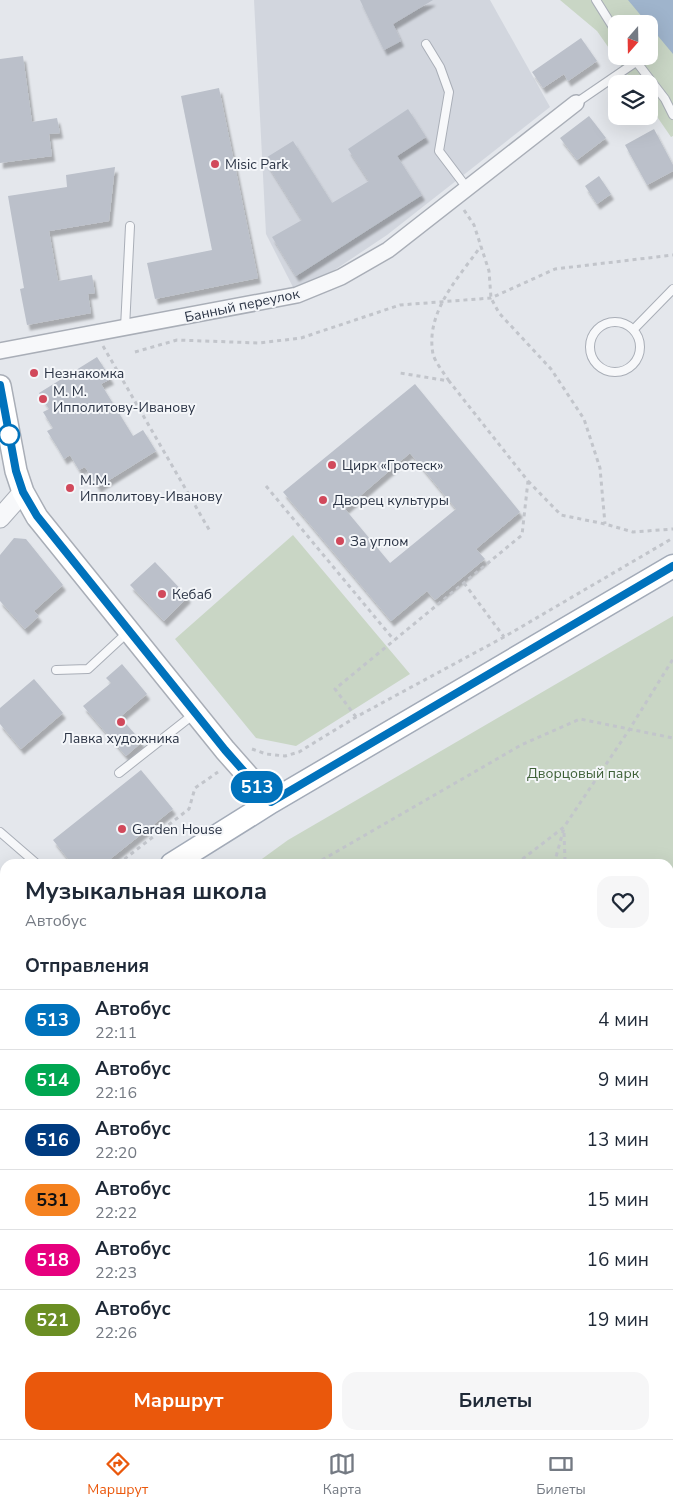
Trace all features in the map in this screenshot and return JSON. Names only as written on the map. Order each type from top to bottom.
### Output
[{"type":"main road","points":[[0,386],[16,471],[23,492],[37,516],[195,713],[271,802]]},
{"type":"main road","points":[[180,859],[271,802],[673,566]]},
{"type":"street","name":"Банный переулок","points":[[0,352],[297,295],[341,277],[388,250],[576,103]]},
{"type":"street","points":[[0,518],[23,492]]},
{"type":"lane","points":[[596,0],[608,19]]},
{"type":"lane","points":[[426,44],[440,67],[449,92],[439,151],[468,188]]},
{"type":"lane","points":[[576,103],[626,65]]},
{"type":"lane","points":[[639,65],[665,99],[673,115]]},
{"type":"lane","points":[[125,328],[130,226]]},
{"type":"lane","points":[[634,329],[673,288]]},
{"type":"lane","points":[[621,322],[634,329],[641,342],[640,356],[631,368],[617,372],[603,369],[593,359],[590,345],[595,331],[607,323],[621,322]]},
{"type":"lane","points":[[56,670],[88,669],[130,631]]},
{"type":"lane","points":[[119,773],[195,713]]},
{"type":"lane","points":[[0,832],[31,859]]},
{"type":"path","points":[[474,225],[489,271],[491,298],[499,313],[552,369],[584,418],[600,468],[605,524]]},
{"type":"path","points":[[481,246],[442,301],[432,331],[433,355],[449,381],[528,481],[561,515],[633,532],[673,529]]},
{"type":"path","points":[[135,352],[177,340],[259,344],[301,338],[400,305],[491,298],[555,269],[673,255]]},
{"type":"path","points":[[95,333],[211,532]]},
{"type":"path","points":[[400,373],[449,381]]},
{"type":"path","points":[[356,717],[335,689],[522,535],[528,481]]},
{"type":"path","points":[[266,486],[394,640]]},
{"type":"path","points":[[250,749],[266,754],[285,756],[299,752],[356,717],[504,637],[673,538]]},
{"type":"path","points":[[464,583],[504,637]]},
{"type":"path","points":[[522,859],[564,827],[629,730],[673,659]]},
{"type":"path","points":[[324,859],[521,746],[580,719],[673,738]]},
{"type":"path","points":[[124,859],[189,809],[195,788],[219,772]]},
{"type":"path","points":[[555,859],[564,827]]},
{"type":"path","points":[[564,827],[565,859]]},
{"type":"shaded area","points":[[254,0],[490,0],[550,107],[387,235],[297,295],[266,234]]},
{"type":"green space","points":[[560,0],[673,0],[673,136],[671,137],[658,118],[658,75],[628,75],[621,65],[658,65],[658,15],[608,15],[608,47],[597,31]]},
{"type":"green space","points":[[293,535],[410,674],[296,746],[256,738],[175,639]]},
{"type":"green space","name":"Дворцовый парк","points":[[673,616],[673,859],[262,859],[288,840]]},
{"type":"water","points":[[628,0],[673,0],[673,54],[658,36],[658,15],[640,15]]},
{"type":"building","points":[[360,0],[433,0],[393,24],[401,41],[384,50]]},
{"type":"building","points":[[581,38],[597,61],[568,81],[564,74],[543,88],[532,72]]},
{"type":"building","points":[[23,56],[32,122],[57,118],[60,133],[49,134],[52,156],[0,163],[0,59]]},
{"type":"building","points":[[219,88],[258,278],[155,299],[147,263],[212,250],[181,96]]},
{"type":"building","points":[[408,109],[426,137],[397,156],[422,195],[296,276],[272,237],[302,220],[264,159],[293,141],[332,203],[369,181],[348,149]]},
{"type":"building","points":[[589,116],[606,138],[577,160],[560,138]]},
{"type":"building","points":[[654,129],[673,165],[673,171],[647,185],[625,145]]},
{"type":"building","points":[[115,167],[109,221],[49,231],[58,281],[92,275],[95,293],[88,294],[91,313],[27,325],[20,289],[24,288],[8,196],[67,187],[66,175]]},
{"type":"building","points":[[599,176],[611,194],[597,204],[585,186]]},
{"type":"building","points":[[97,357],[111,379],[101,384],[133,436],[143,430],[156,451],[98,487],[85,467],[79,470],[70,455],[64,459],[47,431],[53,428],[43,412],[49,409],[39,393]]},
{"type":"building","name":"Дворец культуры","points":[[415,384],[520,512],[476,549],[485,559],[435,600],[427,591],[391,621],[283,492]],"holes":[[[410,453],[456,509],[390,563],[345,509]]]},
{"type":"building","points":[[14,538],[26,539],[63,585],[34,611],[39,616],[25,629],[0,601],[0,555]]},
{"type":"building","name":"Кебаб","points":[[155,562],[188,597],[164,621],[130,585]]},
{"type":"building","points":[[122,664],[147,694],[120,717],[142,742],[126,756],[83,706],[111,683],[106,678]]},
{"type":"building","points":[[34,679],[63,713],[21,749],[0,724],[0,708]]},
{"type":"building","points":[[141,770],[173,809],[110,859],[68,859],[53,840]]},
{"type":"bus line","name":"513","points":[[0,385],[16,471],[23,492],[37,516],[225,750],[271,802],[673,566]]},
{"type":"place","name":"Misic Park","points":[[215,164]]},
{"type":"place","name":"Незнакомка","points":[[34,373]]},
{"type":"place","name":"М. М. Ипполитову-Иванову","points":[[43,399]]},
{"type":"place","name":"Цирк «Гротеск»","points":[[332,465]]},
{"type":"place","name":"М.М. Ипполитову-Иванову","points":[[70,488]]},
{"type":"place","name":"Дворец культуры","points":[[323,500]]},
{"type":"place","name":"За углом","points":[[340,541]]},
{"type":"place","name":"Кебаб","points":[[162,594]]},
{"type":"place","name":"Лавка художника","points":[[121,722]]},
{"type":"place","name":"Garden House","points":[[122,829]]}]
